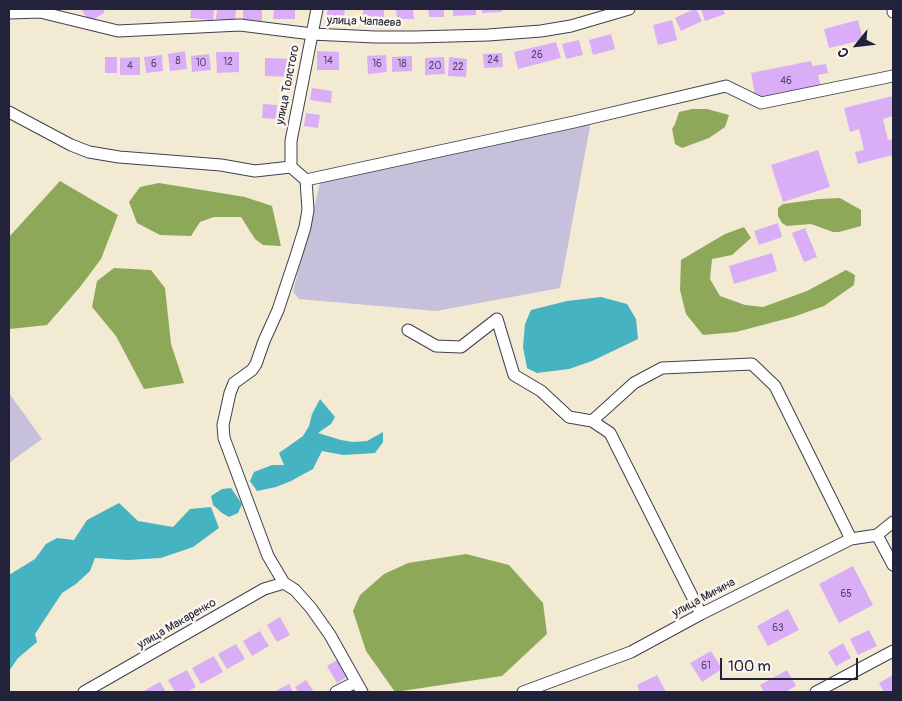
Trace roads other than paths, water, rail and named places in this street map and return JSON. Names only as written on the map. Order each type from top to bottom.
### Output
[{"type":"street","name":"улица Толстого","points":[[291,167],[291,141],[317,9]]},
{"type":"street","name":"улица Чапаева","points":[[9,13],[40,12],[118,31],[240,25],[312,34],[375,37],[488,35],[541,31],[571,26],[622,10]]},
{"type":"street","points":[[306,180],[566,124],[726,86],[761,103],[893,76]]},
{"type":"street","points":[[9,112],[70,145],[89,152],[119,157],[221,165],[255,171],[291,167],[306,180],[308,210],[305,228],[278,310],[256,364],[252,370],[234,383],[223,425],[224,438],[268,556],[284,583],[295,590],[312,608],[330,635],[359,687],[336,692]]},
{"type":"street","points":[[408,330],[436,346],[461,347],[497,319],[514,375],[541,392],[569,417],[592,421],[610,433],[702,614]]},
{"type":"street","points":[[592,421],[634,383],[662,368],[752,364],[775,386],[851,538]]},
{"type":"street","points":[[893,522],[877,535],[893,565]]},
{"type":"street","name":"улица Минина","points":[[523,692],[631,652],[851,538],[877,535]]},
{"type":"street","name":"улица Макаренко","points":[[84,692],[264,589],[284,583]]},
{"type":"street","points":[[816,692],[893,651]]},
{"type":"water","points":[[601,297],[627,304],[636,319],[638,339],[592,361],[569,369],[537,373],[527,368],[523,347],[525,324],[531,310],[567,301]]},
{"type":"water","points":[[320,399],[335,417],[331,424],[318,433],[353,442],[367,441],[383,432],[383,442],[375,453],[343,455],[322,451],[313,469],[276,487],[257,491],[250,481],[254,472],[272,465],[284,465],[279,453],[303,436]]},
{"type":"water","points":[[231,488],[242,504],[238,513],[229,517],[213,505],[211,496],[222,489]]},
{"type":"water","points":[[119,503],[138,521],[173,527],[190,509],[211,507],[219,528],[193,547],[161,558],[128,560],[95,558],[90,571],[76,584],[62,593],[35,634],[37,642],[18,658],[9,671],[9,575],[35,559],[46,544],[57,538],[74,540],[87,520]]}]
